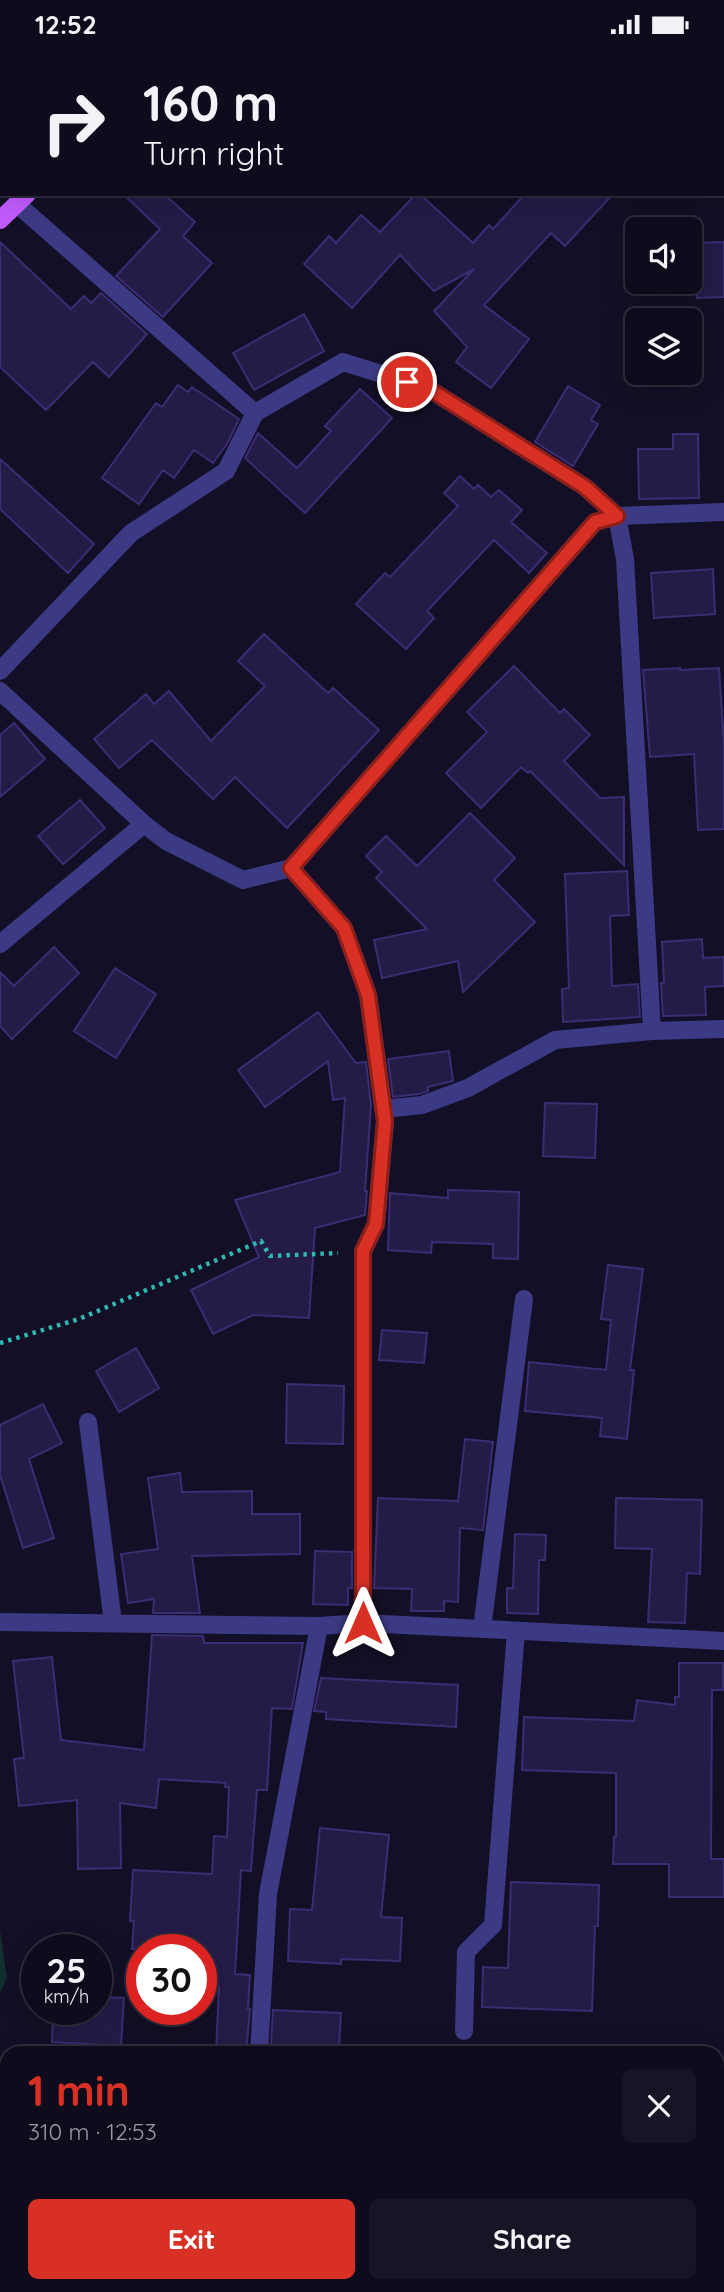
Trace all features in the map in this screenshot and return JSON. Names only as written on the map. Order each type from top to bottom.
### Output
[{"type":"main road","points":[[0,220],[22,199]]},
{"type":"street","points":[[22,199],[255,412]]},
{"type":"street","points":[[0,671],[131,533],[226,471],[255,412],[342,362],[429,389],[585,487],[617,516],[625,559],[652,1031]]},
{"type":"street","points":[[0,691],[144,824],[166,841],[243,880],[291,868],[595,522],[617,516],[724,512]]},
{"type":"street","points":[[0,944],[144,824]]},
{"type":"street","points":[[291,868],[344,928],[368,995],[385,1121],[376,1224],[363,1251],[363,1623]]},
{"type":"street","points":[[383,1109],[422,1105],[468,1088],[555,1040],[652,1031],[724,1029]]},
{"type":"street","points":[[482,1629],[524,1299]]},
{"type":"street","points":[[88,1422],[113,1623]]},
{"type":"street","points":[[0,1622],[319,1626],[363,1623],[724,1641]]},
{"type":"street","points":[[259,2046],[268,1894],[319,1626]]},
{"type":"street","points":[[464,2031],[466,1952],[493,1924],[516,1631]]},
{"type":"path","points":[[0,1343],[79,1319],[261,1241],[270,1256],[363,1251]]},
{"type":"green space","points":[[0,1930],[7,1978],[0,1993]]},
{"type":"building","points":[[125,196],[166,196],[195,222],[183,236],[212,263],[163,317],[116,276],[160,229]]},
{"type":"building","points":[[414,196],[422,196],[473,243],[489,225],[493,229],[523,196],[611,196],[565,246],[551,233],[484,305],[529,339],[491,388],[456,362],[467,347],[434,311],[474,269],[434,291],[400,255],[352,308],[304,264],[329,236],[336,243],[361,215],[380,232]]},
{"type":"building","points":[[0,242],[71,309],[84,296],[91,303],[101,293],[147,334],[109,377],[93,362],[46,410],[0,367]]},
{"type":"building","points":[[724,242],[724,297],[697,298],[697,294],[702,294],[702,243]]},
{"type":"building","points":[[304,314],[324,351],[254,390],[233,353]]},
{"type":"building","points":[[178,385],[188,392],[192,387],[239,419],[227,444],[213,463],[194,450],[174,478],[163,470],[139,504],[102,478],[156,403],[162,407]]},
{"type":"building","points":[[568,386],[600,405],[591,420],[598,424],[573,466],[535,442]]},
{"type":"building","points":[[360,389],[392,418],[305,513],[245,458],[258,433],[297,468],[331,431],[325,426]]},
{"type":"building","points":[[673,434],[698,434],[699,498],[639,499],[638,449],[673,449]]},
{"type":"building","points":[[0,459],[94,544],[68,573],[0,509]]},
{"type":"building","points":[[460,476],[474,489],[478,485],[491,497],[499,490],[522,510],[511,522],[547,553],[529,573],[494,540],[427,611],[434,618],[406,649],[356,604],[385,573],[390,577],[458,506],[444,493]]},
{"type":"building","points":[[713,569],[715,614],[654,618],[651,573]]},
{"type":"building","points":[[264,634],[328,693],[333,688],[379,730],[287,828],[235,777],[213,799],[152,740],[119,768],[94,739],[146,694],[154,704],[169,691],[211,741],[265,686],[238,661]]},
{"type":"building","points":[[514,666],[560,713],[564,709],[590,735],[564,761],[600,798],[624,797],[624,865],[530,771],[528,773],[521,767],[481,808],[446,773],[487,732],[467,712]]},
{"type":"building","points":[[719,668],[724,744],[724,829],[698,830],[694,754],[650,757],[643,670]]},
{"type":"building","points":[[14,723],[45,759],[0,797],[0,735]]},
{"type":"building","points":[[80,800],[105,828],[63,864],[38,836]]},
{"type":"building","points":[[470,813],[515,858],[494,880],[535,922],[463,992],[458,961],[382,978],[374,940],[427,929],[376,878],[382,872],[366,856],[386,836],[417,866]]},
{"type":"building","points":[[627,871],[629,915],[610,916],[612,986],[638,984],[640,1017],[563,1022],[562,989],[569,988],[565,874]]},
{"type":"building","points":[[702,939],[703,958],[724,957],[724,986],[705,987],[706,1015],[663,1016],[662,942]]},
{"type":"building","points":[[54,947],[79,973],[12,1039],[0,1026],[0,972],[14,986]]},
{"type":"building","points":[[115,968],[156,994],[116,1058],[74,1031]]},
{"type":"building","points":[[318,1012],[356,1063],[366,1062],[371,1105],[365,1215],[315,1228],[309,1318],[253,1315],[213,1334],[191,1290],[259,1257],[235,1200],[340,1172],[345,1098],[333,1100],[328,1061],[265,1107],[238,1070]]},
{"type":"building","points":[[449,1051],[453,1081],[428,1087],[428,1091],[419,1094],[393,1097],[388,1059]]},
{"type":"building","points":[[545,1103],[597,1104],[595,1158],[543,1156]]},
{"type":"building","points":[[448,1190],[519,1192],[518,1259],[493,1258],[493,1244],[432,1242],[431,1253],[388,1250],[390,1193],[448,1198]]},
{"type":"building","points":[[608,1265],[643,1269],[630,1370],[634,1370],[627,1439],[600,1436],[602,1418],[525,1411],[529,1362],[606,1370],[611,1320],[601,1319]]},
{"type":"building","points":[[382,1330],[427,1333],[424,1363],[379,1360]]},
{"type":"building","points":[[136,1348],[159,1388],[119,1412],[96,1371]]},
{"type":"building","points":[[287,1384],[344,1386],[343,1444],[286,1443]]},
{"type":"building","points":[[43,1404],[62,1443],[29,1459],[54,1538],[23,1548],[0,1475],[0,1425]]},
{"type":"building","points":[[465,1439],[493,1442],[483,1530],[460,1528],[458,1602],[444,1601],[444,1611],[411,1611],[412,1589],[374,1588],[378,1498],[458,1501]]},
{"type":"building","points":[[180,1473],[182,1492],[252,1491],[252,1514],[300,1514],[300,1554],[192,1556],[200,1613],[153,1613],[154,1599],[128,1603],[121,1554],[158,1549],[148,1478]]},
{"type":"building","points":[[616,1498],[702,1500],[700,1574],[687,1573],[685,1623],[648,1622],[652,1549],[615,1548]]},
{"type":"building","points":[[515,1534],[546,1535],[545,1560],[539,1560],[538,1614],[507,1613],[507,1588],[513,1588]]},
{"type":"building","points":[[315,1551],[352,1552],[352,1588],[348,1588],[348,1605],[313,1604]]},
{"type":"building","points":[[152,1635],[203,1636],[204,1643],[303,1643],[292,1709],[272,1708],[267,1790],[257,1790],[251,1871],[241,1870],[235,1974],[250,1975],[247,2046],[216,2046],[219,1987],[217,1934],[133,1934],[134,1921],[130,1921],[133,1870],[212,1874],[214,1836],[227,1837],[229,1787],[225,1787],[226,1783],[159,1779],[156,1808],[120,1803],[121,1868],[78,1869],[77,1800],[19,1806],[14,1759],[24,1758],[13,1661],[52,1657],[61,1740],[144,1750]]},
{"type":"building","points":[[679,1663],[723,1663],[723,1690],[712,1690],[711,1859],[724,1859],[724,1897],[669,1897],[669,1864],[613,1864],[616,1837],[616,1773],[522,1770],[524,1717],[634,1721],[637,1700],[675,1705],[675,1697],[679,1697]]},
{"type":"building","points":[[321,1678],[458,1685],[456,1727],[326,1719],[326,1712],[314,1711]]},
{"type":"building","points":[[320,1828],[389,1835],[381,1917],[402,1918],[400,1961],[341,1959],[341,1964],[288,1961],[290,1909],[312,1910]]},
{"type":"building","points":[[511,1882],[599,1885],[592,2011],[482,2007],[483,1967],[508,1968]]},
{"type":"building","points":[[112,1998],[124,1998],[121,2046],[52,2042],[53,2025],[112,2025]]},
{"type":"building","points":[[273,2010],[341,2013],[339,2046],[271,2045]]},
{"type":"route","points":[[363,1623],[363,1251],[376,1224],[385,1121],[368,995],[344,928],[291,868],[595,522],[617,516],[585,487],[429,389],[407,382]]}]
